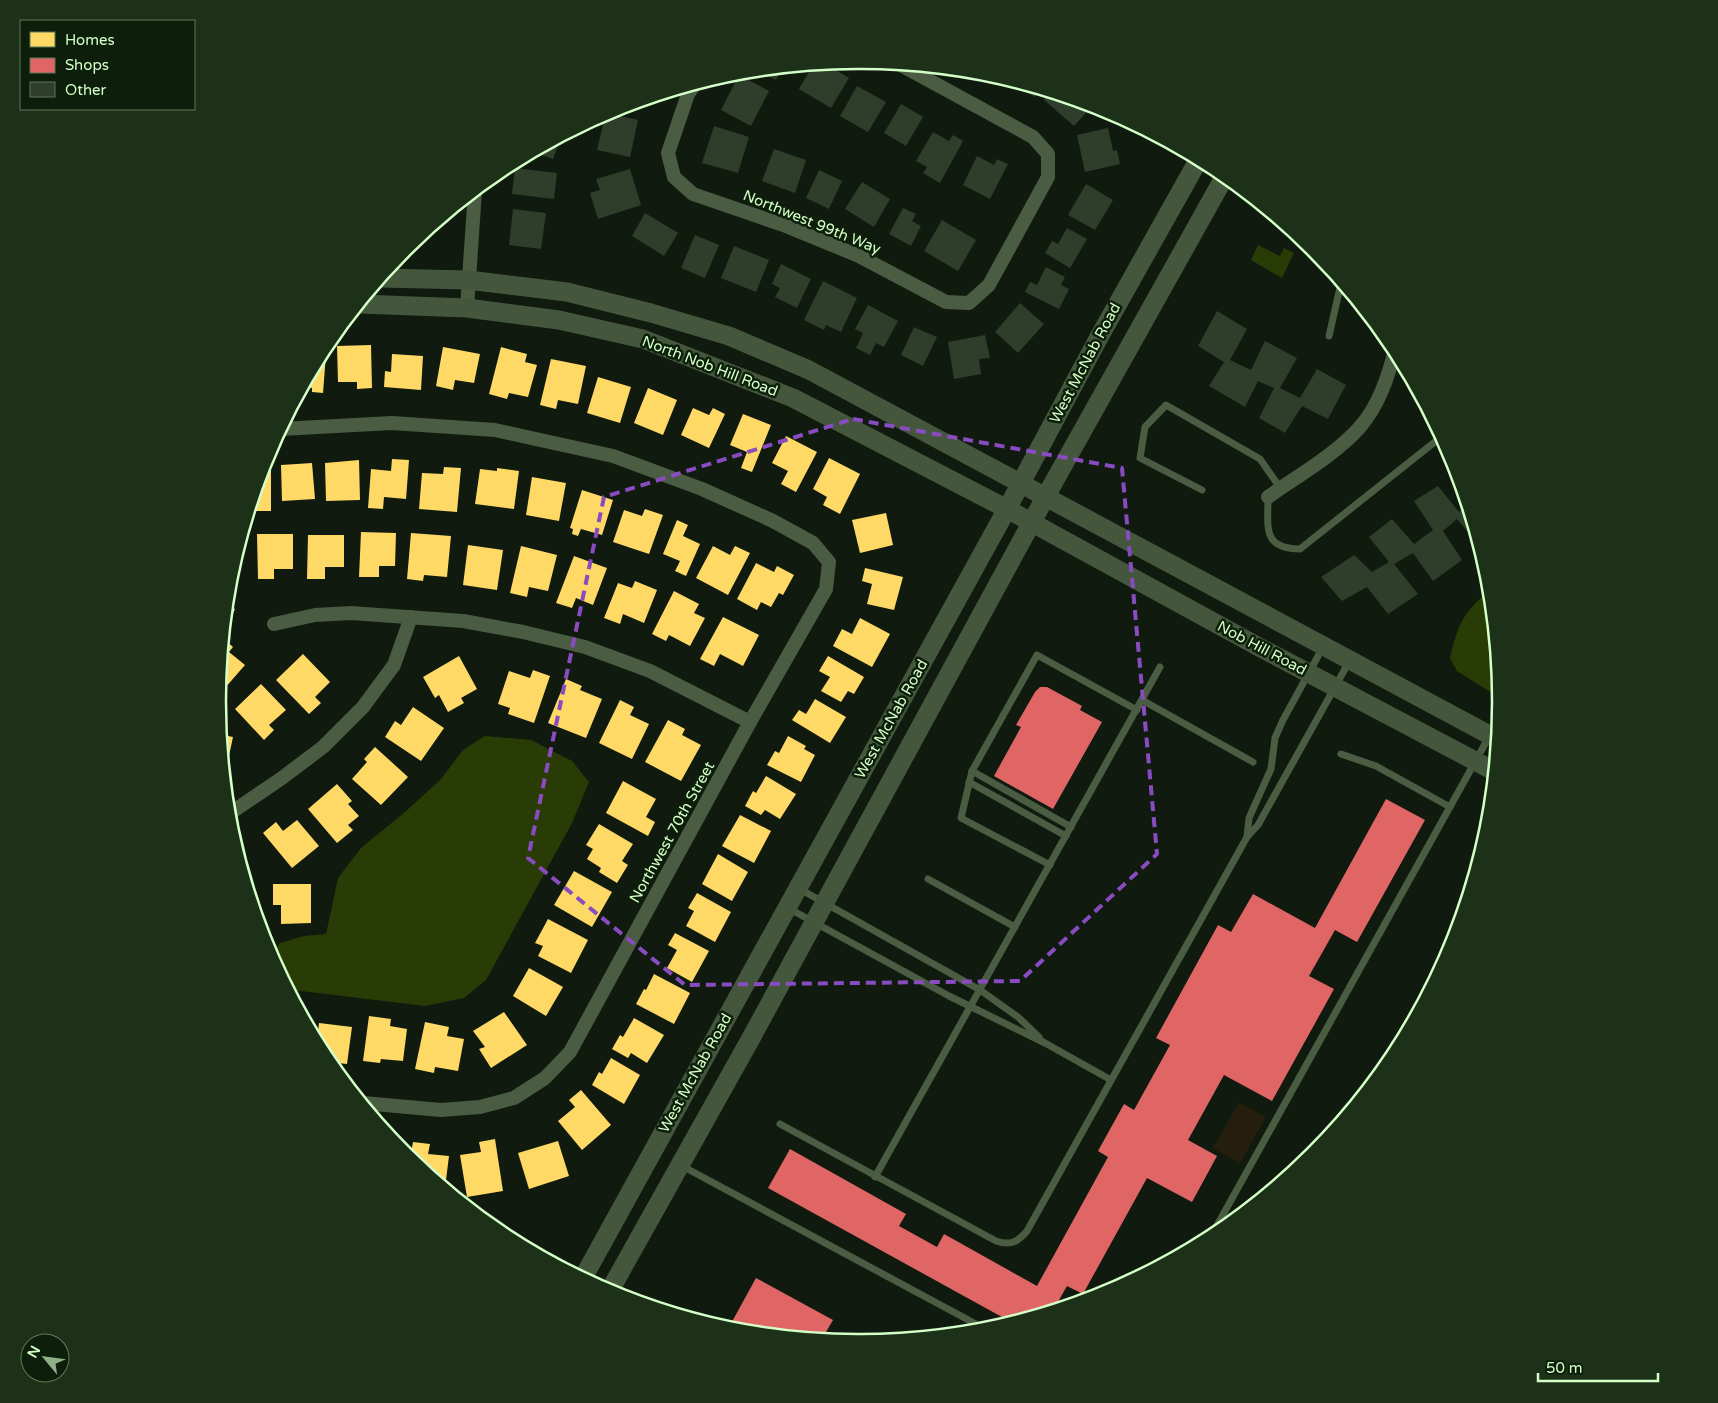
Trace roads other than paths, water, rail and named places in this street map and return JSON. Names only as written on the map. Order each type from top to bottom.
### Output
[{"type":"main road","name":"West McNab Road","points":[[586,1272],[1007,509],[1098,339],[1195,166]]},
{"type":"main road","name":"West McNab Road","points":[[613,1284],[825,903],[1046,496],[1221,183]]},
{"type":"main road","name":"North Nob Hill Road","points":[[389,278],[468,280],[567,292],[651,313],[729,336],[809,370],[1020,484],[1046,496]]},
{"type":"main road","name":"North Nob Hill Road","points":[[367,304],[467,308],[559,320],[643,339],[793,398],[1032,522]]},
{"type":"main road","name":"Nob Hill Road","points":[[1046,496],[1490,735]]},
{"type":"main road","name":"Nob Hill Road","points":[[1032,522],[1308,674],[1488,768]]},
{"type":"street","name":"Northwest 99th Way","points":[[689,92],[668,153],[674,177],[693,194],[786,226],[859,256],[946,302],[969,302],[989,286],[1048,178],[1048,154],[1033,137],[912,71]]},
{"type":"street","points":[[467,308],[474,200]]},
{"type":"street","points":[[1268,497],[1338,448],[1361,426],[1378,400],[1392,361]]},
{"type":"street","name":"Northwest 70th Street","points":[[289,428],[392,424],[495,430],[613,456],[702,489],[773,521],[813,543],[828,562],[826,589],[750,722],[570,1052],[545,1078],[514,1098],[480,1107],[441,1110],[371,1104]]},
{"type":"street","points":[[274,624],[315,615],[351,613],[463,621],[523,632],[585,647],[650,672],[750,722]]},
{"type":"street","points":[[236,809],[323,747],[363,707],[394,665],[411,617]]},
{"type":"lane","points":[[1329,336],[1339,289]]},
{"type":"lane","points":[[1202,490],[1140,458],[1145,427],[1166,405],[1260,458],[1280,488]]},
{"type":"lane","points":[[1268,497],[1268,532],[1276,544],[1287,549],[1300,549],[1435,441]]},
{"type":"lane","points":[[1247,837],[1249,818],[1271,768],[1275,738],[1324,646]]},
{"type":"lane","points":[[1050,865],[961,818],[972,772],[1037,655],[1137,710]]},
{"type":"lane","points":[[780,1124],[996,1241],[1005,1244],[1013,1243],[1021,1238],[1027,1231],[1247,837],[1258,825],[1350,660]]},
{"type":"lane","points":[[875,1177],[1160,667]]},
{"type":"lane","points":[[1142,700],[1253,762]]},
{"type":"lane","points":[[1219,1222],[1475,761],[1490,742]]},
{"type":"lane","points":[[1341,754],[1376,766],[1450,807]]},
{"type":"lane","points":[[972,772],[1071,827]]},
{"type":"lane","points":[[969,782],[1066,836]]},
{"type":"lane","points":[[928,879],[1015,927]]},
{"type":"lane","points":[[798,888],[980,990],[1018,1017],[1045,1043]]},
{"type":"lane","points":[[788,908],[971,1007],[1045,1043],[1111,1080]]},
{"type":"lane","points":[[679,1165],[975,1323]]}]
